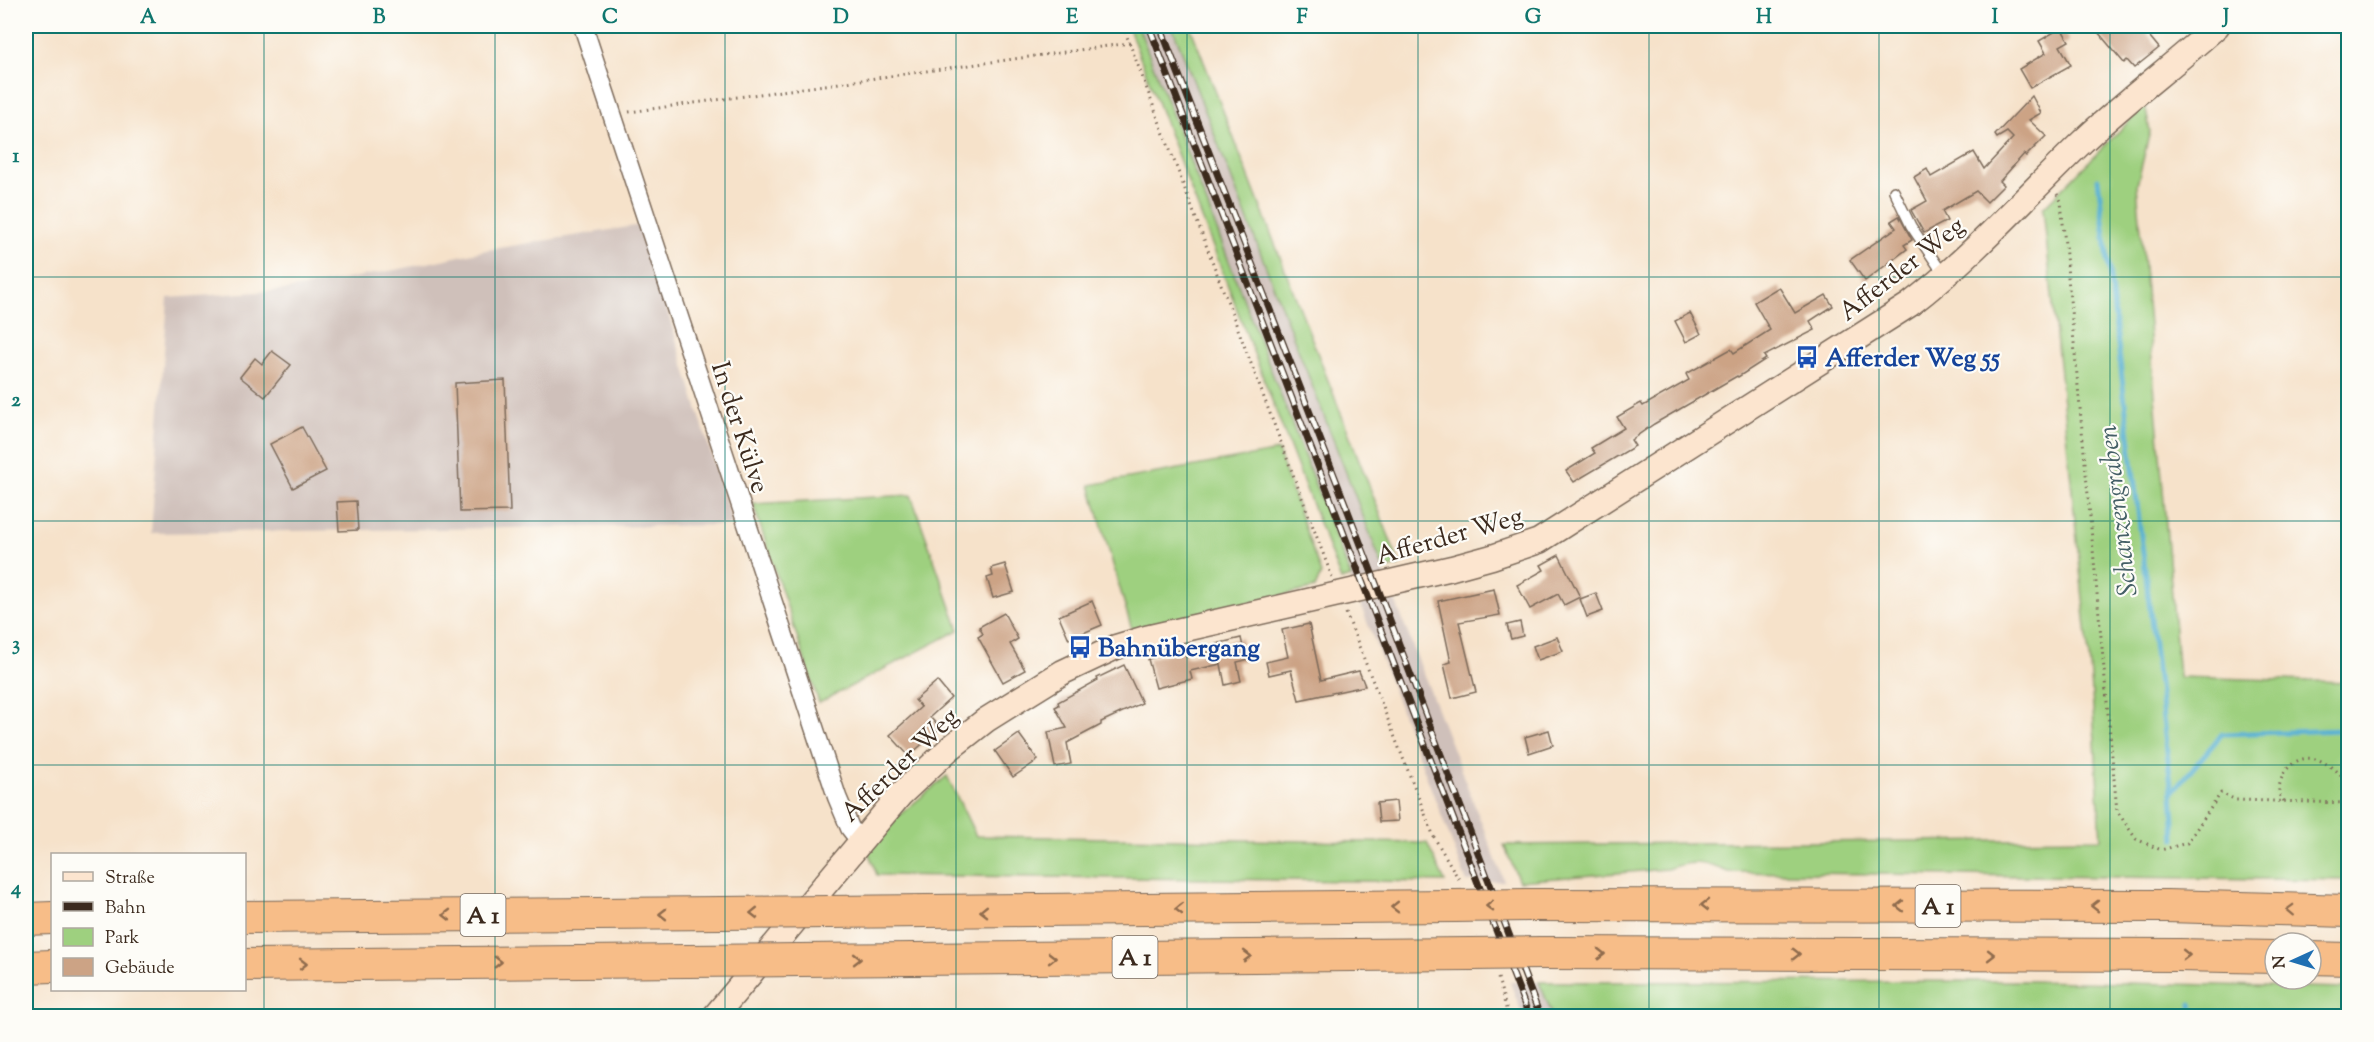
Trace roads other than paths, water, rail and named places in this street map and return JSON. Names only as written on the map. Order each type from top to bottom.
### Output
[{"type":"highway","name":"A 1","points":[[246,917],[828,912],[1457,895],[1527,905],[2166,906],[2349,911]]},
{"type":"highway","points":[[26,919],[51,918]]},
{"type":"highway","name":"A 1","points":[[246,965],[799,960],[1484,963],[1542,954],[2263,957]]},
{"type":"highway","points":[[2323,958],[2349,959]]},
{"type":"highway","points":[[26,967],[51,966]]},
{"type":"street","name":"In der Külve","points":[[583,26],[837,797],[850,828],[860,841]]},
{"type":"street","name":"Afferder Weg","points":[[715,1017],[900,795],[949,749],[986,720],[1085,660],[1146,638],[1492,557],[1539,541],[1910,305],[1946,277],[2083,142],[2217,26]]},
{"type":"lane","points":[[1894,191],[1911,226],[1946,277]]},
{"type":"waterway","name":"Schanzengraben","points":[[2098,179],[2172,793],[2175,839]]},
{"type":"waterway","points":[[2172,793],[2222,734],[2343,730],[2348,732]]},
{"type":"waterway","name":"Schanzengraben","points":[[2191,1004],[2193,1016]]},
{"type":"railway","points":[[1149,26],[1529,1016]]},
{"type":"railway","points":[[1160,26],[1377,586],[1540,1016]]},
{"type":"place","name":"Afferder Weg 55","points":[[1807,357]]},
{"type":"place","name":"Bahnübergang","points":[[1080,647]]}]
